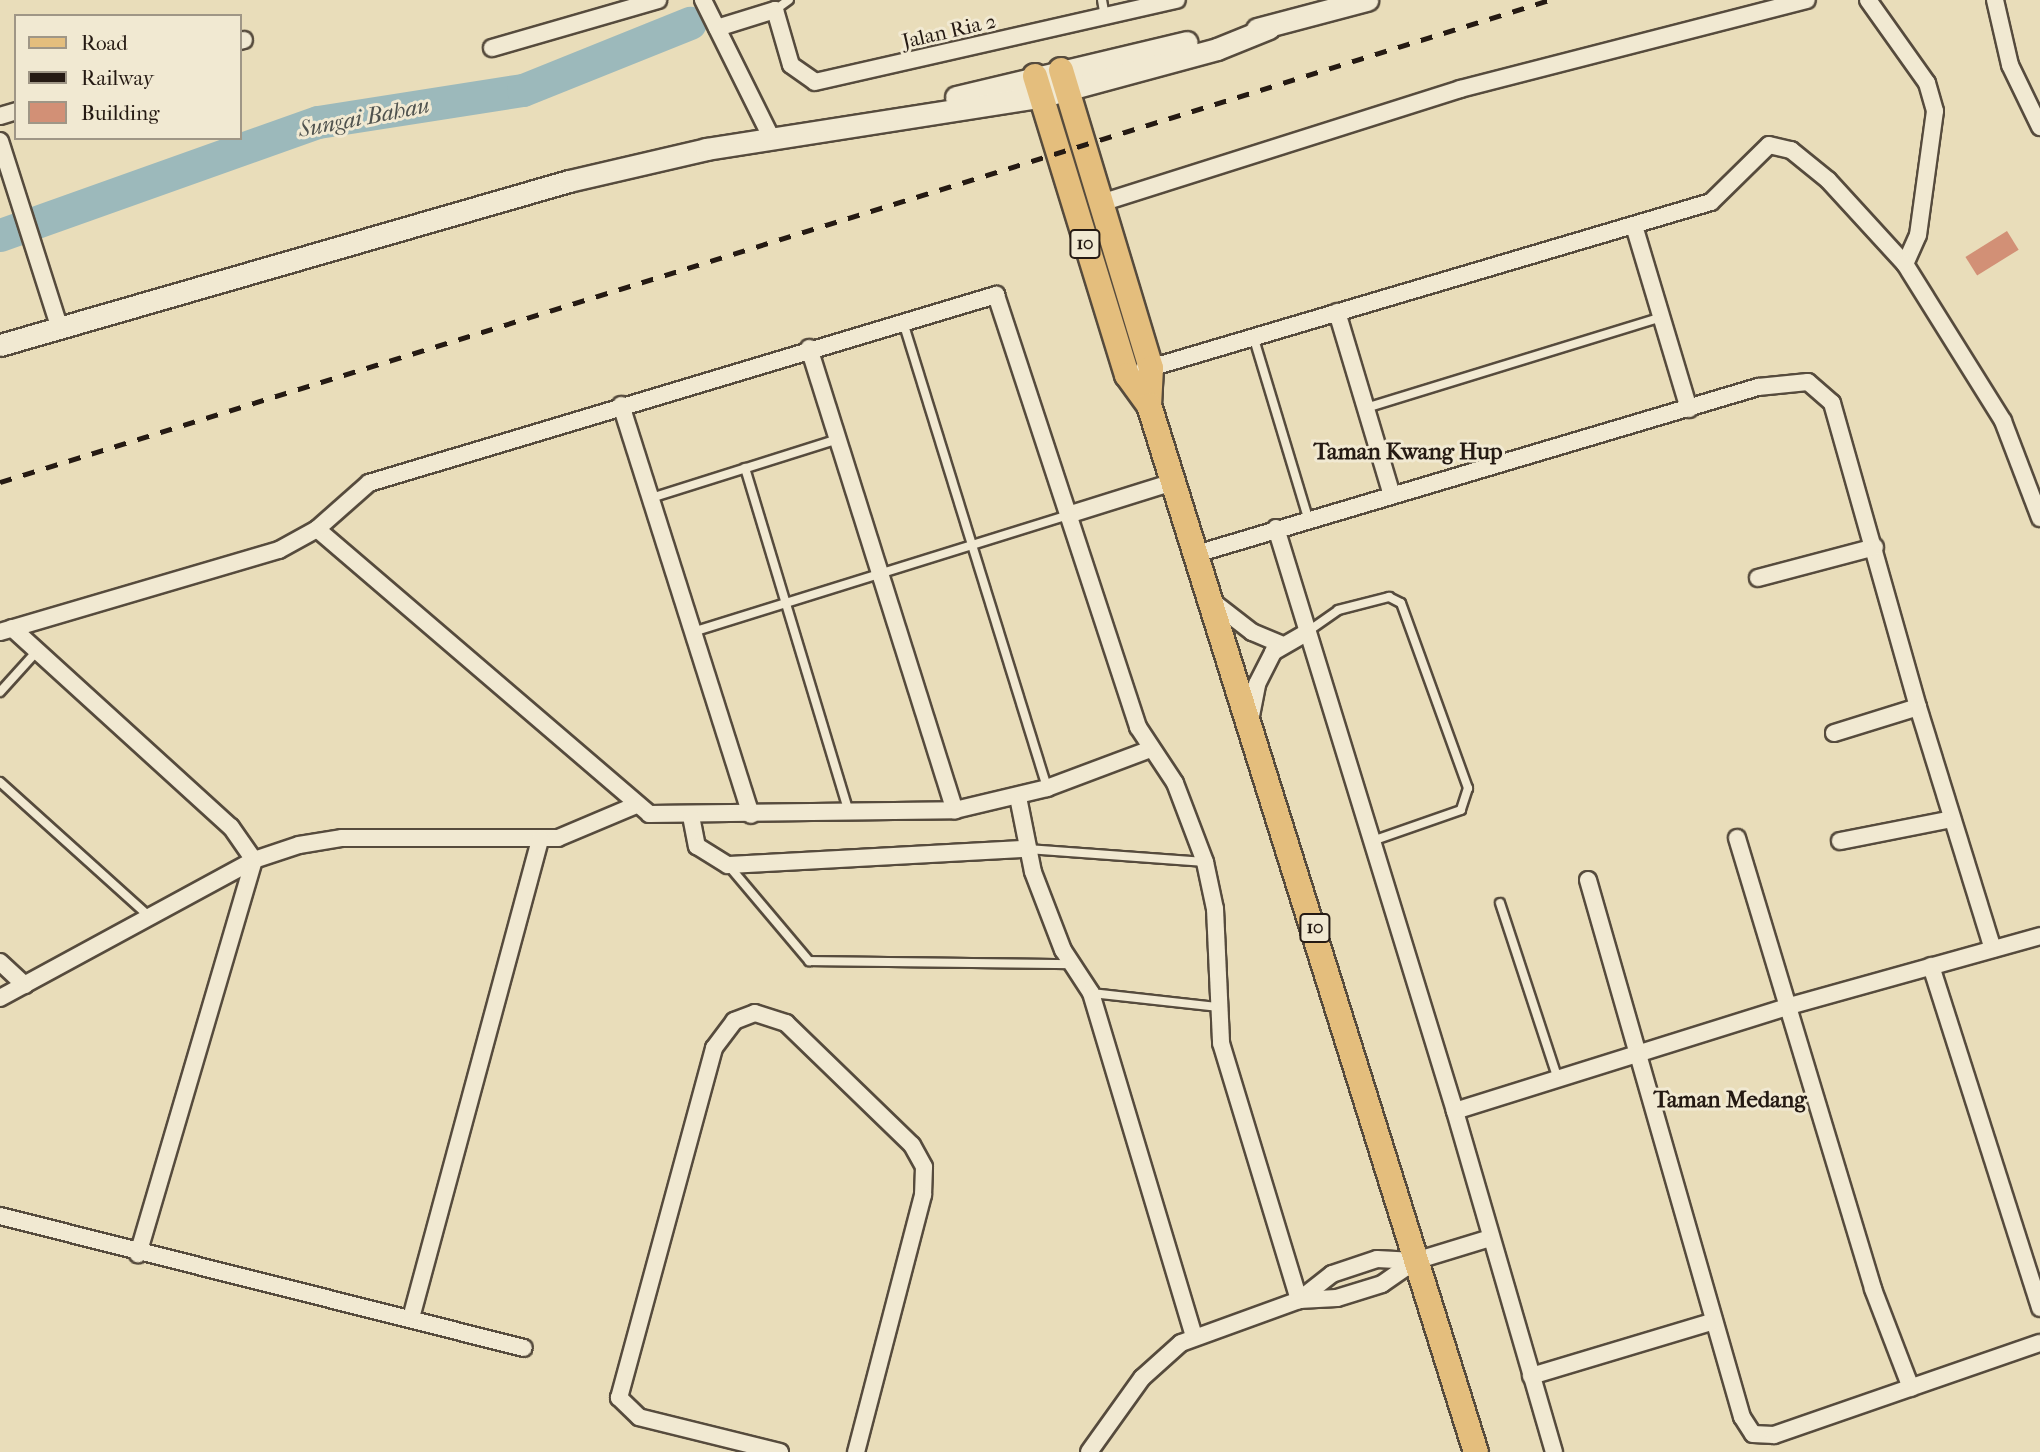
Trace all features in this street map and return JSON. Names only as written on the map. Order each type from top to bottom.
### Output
[{"type":"main road","points":[[0,345],[569,181],[771,137],[1039,86],[1269,28],[1367,0]]},
{"type":"main road","name":"10","points":[[1064,79],[1151,368],[1149,405]]},
{"type":"main road","name":"10","points":[[1039,86],[1127,375],[1149,405],[1174,482],[1476,1452]]},
{"type":"street","points":[[492,48],[659,0]]},
{"type":"street","points":[[703,0],[771,137]]},
{"type":"street","name":"Jalan Ria 2","points":[[775,10],[791,65],[816,82],[1177,0]]},
{"type":"street","points":[[1101,203],[1473,85],[1807,0]]},
{"type":"street","points":[[1868,0],[1927,83],[1935,111],[1918,235],[1905,264]]},
{"type":"street","points":[[1995,0],[2010,65],[2040,127]]},
{"type":"street","points":[[717,28],[775,10]]},
{"type":"street","points":[[0,141],[59,326]]},
{"type":"street","points":[[1127,375],[1337,312],[1635,229],[1711,202],[1769,145],[1791,150],[1828,180],[1905,264],[2003,421],[2040,518]]},
{"type":"street","points":[[1635,229],[1689,409]]},
{"type":"street","points":[[6,630],[279,550],[317,529],[369,483],[985,294],[1001,299],[1138,727],[1175,783],[1205,862],[1215,909],[1217,1007],[1221,1043],[1299,1300]]},
{"type":"street","points":[[1337,312],[1392,495]]},
{"type":"street","points":[[809,348],[955,810]]},
{"type":"street","points":[[1196,554],[1308,518],[1793,381],[1822,389],[1832,403],[1875,547],[1918,707],[1993,949]]},
{"type":"street","points":[[621,405],[751,815]]},
{"type":"street","points":[[1071,514],[1174,482]]},
{"type":"street","points":[[1276,528],[1307,632],[1376,840],[1554,1452]]},
{"type":"street","points":[[317,529],[634,806],[691,816],[955,810],[1018,797],[1151,749]]},
{"type":"street","points":[[1758,578],[1875,547]]},
{"type":"street","points":[[1211,600],[1252,632],[1280,644]]},
{"type":"street","points":[[6,630],[37,651],[231,827],[254,860]]},
{"type":"street","points":[[1250,723],[1257,684],[1280,644],[1307,632]]},
{"type":"street","points":[[1834,733],[1918,707]]},
{"type":"street","points":[[1018,797],[1028,849],[1072,964],[1091,993],[1194,1336]]},
{"type":"street","points":[[0,998],[254,860],[342,838],[540,839],[579,832],[634,806]]},
{"type":"street","points":[[691,816],[697,845],[728,865],[1028,849]]},
{"type":"street","points":[[1840,841],[1952,819]]},
{"type":"street","points":[[1737,838],[1873,1289],[1910,1388]]},
{"type":"street","points":[[411,1318],[540,839]]},
{"type":"street","points":[[138,1254],[254,860]]},
{"type":"street","points":[[1588,880],[1742,1417],[1753,1434],[1774,1435],[2040,1343]]},
{"type":"street","points":[[1455,1111],[1786,1007],[2040,936]]},
{"type":"street","points":[[0,962],[26,985]]},
{"type":"street","points":[[1931,967],[2040,1308]]},
{"type":"street","points":[[780,1452],[639,1417],[619,1398],[714,1048],[734,1021],[755,1013],[786,1024],[912,1145],[924,1167],[923,1195],[856,1452]]},
{"type":"street","points":[[0,1216],[138,1254],[411,1318],[524,1348]]},
{"type":"street","points":[[1089,1452],[1155,1363],[1194,1336],[1299,1300],[1337,1298],[1382,1284],[1415,1261],[1490,1238]]},
{"type":"street","points":[[1299,1300],[1332,1274],[1377,1259],[1415,1261]]},
{"type":"street","points":[[1531,1376],[1714,1321]]},
{"type":"lane","points":[[775,10],[789,0]]},
{"type":"lane","points":[[1102,0],[1105,17]]},
{"type":"lane","points":[[1366,408],[1661,317]]},
{"type":"lane","points":[[902,319],[1046,788]]},
{"type":"lane","points":[[1254,339],[1308,518]]},
{"type":"lane","points":[[651,498],[838,439]]},
{"type":"lane","points":[[745,468],[849,812]]},
{"type":"lane","points":[[693,632],[1071,514]]},
{"type":"lane","points":[[1307,632],[1338,610],[1389,597],[1401,603],[1468,788],[1461,810],[1376,840]]},
{"type":"lane","points":[[0,692],[37,651]]},
{"type":"lane","points":[[0,782],[150,918]]},
{"type":"lane","points":[[1028,849],[1205,862]]},
{"type":"lane","points":[[728,865],[809,961],[1072,964]]},
{"type":"lane","points":[[1500,902],[1558,1079]]},
{"type":"lane","points":[[1091,993],[1217,1007]]},
{"type":"building","points":[[2007,231],[2019,250],[1977,276],[1965,257]]},
{"type":"waterway","name":"Sungai Bahau","points":[[0,235],[318,122],[523,90],[690,23]]},
{"type":"railway","points":[[0,482],[1549,0]]},
{"type":"district","name":"Taman Kwang Hup","points":[[1408,452]]},
{"type":"district","name":"Taman Medang","points":[[1730,1100]]}]
